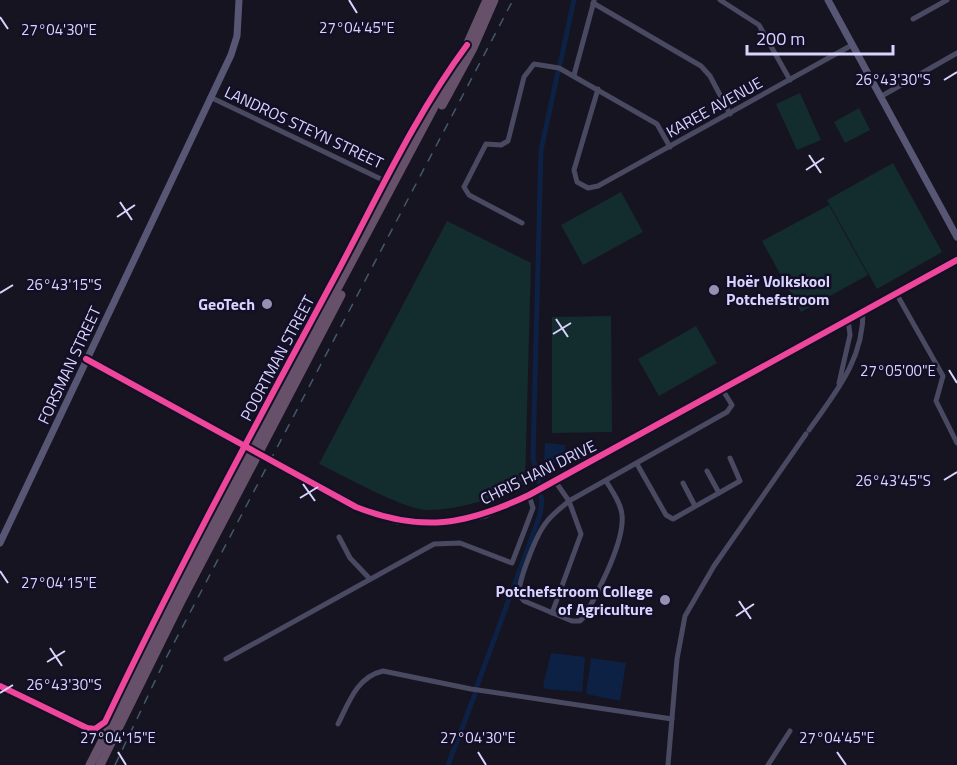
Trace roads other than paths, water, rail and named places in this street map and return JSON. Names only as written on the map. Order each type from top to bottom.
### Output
[{"type":"highway","points":[[90,765],[258,437],[467,45],[487,0]]},
{"type":"highway","points":[[100,765],[190,583],[473,48],[494,0]]},
{"type":"street","name":"FORSMAN STREET","points":[[0,543],[235,45],[239,0]]},
{"type":"street","points":[[720,0],[759,25],[790,80]]},
{"type":"street","points":[[828,0],[957,237]]},
{"type":"street","points":[[913,19],[947,0]]},
{"type":"street","points":[[574,75],[594,2],[701,66],[710,76],[730,114]]},
{"type":"street","name":"POORTMAN STREET","points":[[0,686],[87,728],[95,729],[105,722],[182,567],[385,181],[446,73],[467,45]]},
{"type":"street","name":"KAREE AVENUE","points":[[598,89],[574,170],[578,182],[588,188],[598,186],[670,147],[852,45]]},
{"type":"street","points":[[880,97],[957,53]]},
{"type":"street","points":[[522,223],[469,195],[465,187],[486,144],[501,145],[508,141],[524,77],[529,68],[540,63],[574,75],[657,124],[670,147]]},
{"type":"street","name":"LANDROS STEYN STREET","points":[[210,98],[385,181]]},
{"type":"street","name":"CHRIS HANI DRIVE","points":[[86,359],[356,507],[398,521],[418,524],[469,519],[529,495],[957,260]]},
{"type":"street","points":[[896,293],[943,376],[936,401],[957,443]]},
{"type":"street","points":[[668,765],[680,637],[685,616],[714,566],[836,393],[856,359],[861,340],[863,310]]},
{"type":"street","points":[[836,393],[849,345],[848,319]]},
{"type":"street","points":[[606,481],[622,515],[618,541],[582,620],[572,621],[552,614],[520,598],[522,567],[543,527],[569,501],[730,410],[731,403],[722,389]]},
{"type":"street","points":[[637,464],[668,519],[741,479],[730,458]]},
{"type":"street","points":[[707,471],[718,493]]},
{"type":"street","points":[[552,614],[580,539],[579,525],[569,501],[555,481]]},
{"type":"street","points":[[683,483],[695,506]]},
{"type":"street","points":[[512,563],[533,508],[529,495]]},
{"type":"street","points":[[339,537],[350,558],[370,579]]},
{"type":"street","points":[[226,659],[427,547],[446,541],[460,543],[522,567]]},
{"type":"street","points":[[338,724],[355,689],[371,676],[383,671],[471,689],[672,719]]},
{"type":"street","points":[[768,765],[790,730]]},
{"type":"water","points":[[545,443],[565,445],[564,463],[544,462]]},
{"type":"water","points":[[551,653],[585,657],[582,692],[546,689],[543,686]]},
{"type":"water","points":[[591,658],[626,663],[620,701],[586,694]]},
{"type":"waterway","points":[[560,64],[574,0]]},
{"type":"waterway","points":[[539,483],[533,457],[541,150],[558,72]]},
{"type":"waterway","points":[[477,686],[540,515],[542,501],[540,492]]},
{"type":"waterway","points":[[448,765],[475,694]]},
{"type":"railway","points":[[115,765],[165,660],[513,0]]},
{"type":"place","name":"Hoër Volkskool Potchefstroom","points":[[714,290]]},
{"type":"place","name":"GeoTech","points":[[267,304]]},
{"type":"place","name":"Potchefstroom College of Agriculture","points":[[665,600]]}]
